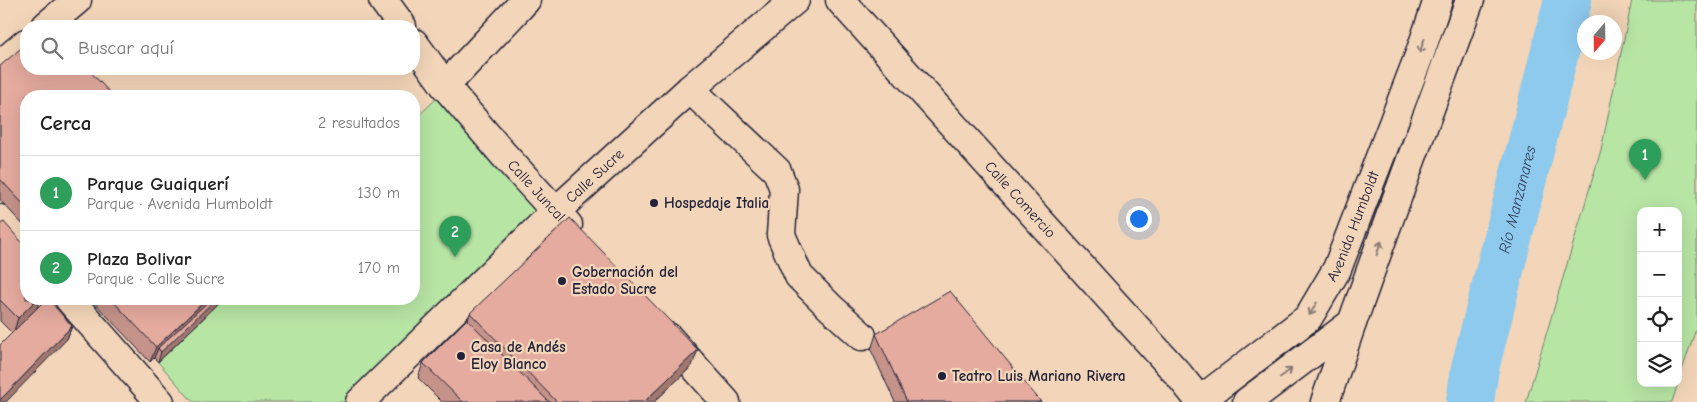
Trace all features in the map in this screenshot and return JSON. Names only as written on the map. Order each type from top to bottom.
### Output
[{"type":"street","points":[[53,20],[77,0]]},
{"type":"street","points":[[383,0],[398,20]]},
{"type":"street","points":[[444,86],[526,0]]},
{"type":"street","name":"Calle Sucre","points":[[360,402],[556,211],[690,89],[795,0]]},
{"type":"street","name":"Calle Comercio","points":[[840,0],[1172,368],[1198,401]]},
{"type":"street","name":"Avenida Humboldt","points":[[1198,401],[1308,318],[1337,269],[1438,0]]},
{"type":"street","name":"Avenida Humboldt","points":[[1325,402],[1390,216],[1470,0]]},
{"type":"street","points":[[0,65],[20,48]]},
{"type":"street","name":"Calle Juncal","points":[[420,52],[444,86],[582,241]]},
{"type":"street","points":[[690,89],[777,171],[784,189],[781,235],[799,276],[862,336]]},
{"type":"street","points":[[0,219],[20,242]]},
{"type":"street","points":[[74,305],[150,398]]},
{"type":"street","points":[[654,321],[726,402]]},
{"type":"street","points":[[1247,402],[1352,323]]},
{"type":"green space","points":[[1632,0],[1697,0],[1697,326],[1682,370],[1682,207],[1637,207],[1637,387],[1677,387],[1672,402],[1526,402],[1601,150],[1620,60],[1622,60],[1622,48]]},
{"type":"green space","points":[[439,96],[539,215],[345,402],[193,402],[158,362],[217,305],[420,305],[420,114]]},
{"type":"building","points":[[20,49],[20,75],[94,75],[107,90],[20,90],[20,201],[0,179],[0,66]]},
{"type":"building","name":"Gobernación del Estado Sucre","points":[[570,218],[698,350],[644,402],[557,402],[470,313]]},
{"type":"building","points":[[4,222],[20,240],[20,305],[31,305],[18,318],[0,300],[0,224]]},
{"type":"building","name":"Teatro Luis Mariano Rivera","points":[[950,291],[1041,402],[907,402],[876,334]]},
{"type":"building","points":[[40,305],[53,305],[72,326],[0,400],[0,345]]},
{"type":"building","points":[[117,305],[201,305],[156,347]]},
{"type":"building","points":[[205,305],[210,305],[161,352],[158,348]]},
{"type":"building","name":"Casa de Andés Eloy Blanco","points":[[467,319],[549,402],[463,402],[423,363]]},
{"type":"waterway","name":"Río Manzanares","points":[[1470,402],[1475,368],[1568,0]]},
{"type":"place","name":"Parque Guaiquerí","points":[[1645,180]]},
{"type":"place","name":"Hospedaje Italia","points":[[654,203]]},
{"type":"place","name":"Plaza Bolivar","points":[[455,257]]},
{"type":"place","name":"Gobernación del Estado Sucre","points":[[562,281]]},
{"type":"place","name":"Casa de Andés Eloy Blanco","points":[[461,356]]},
{"type":"place","name":"Teatro Luis Mariano Rivera","points":[[942,376]]}]
